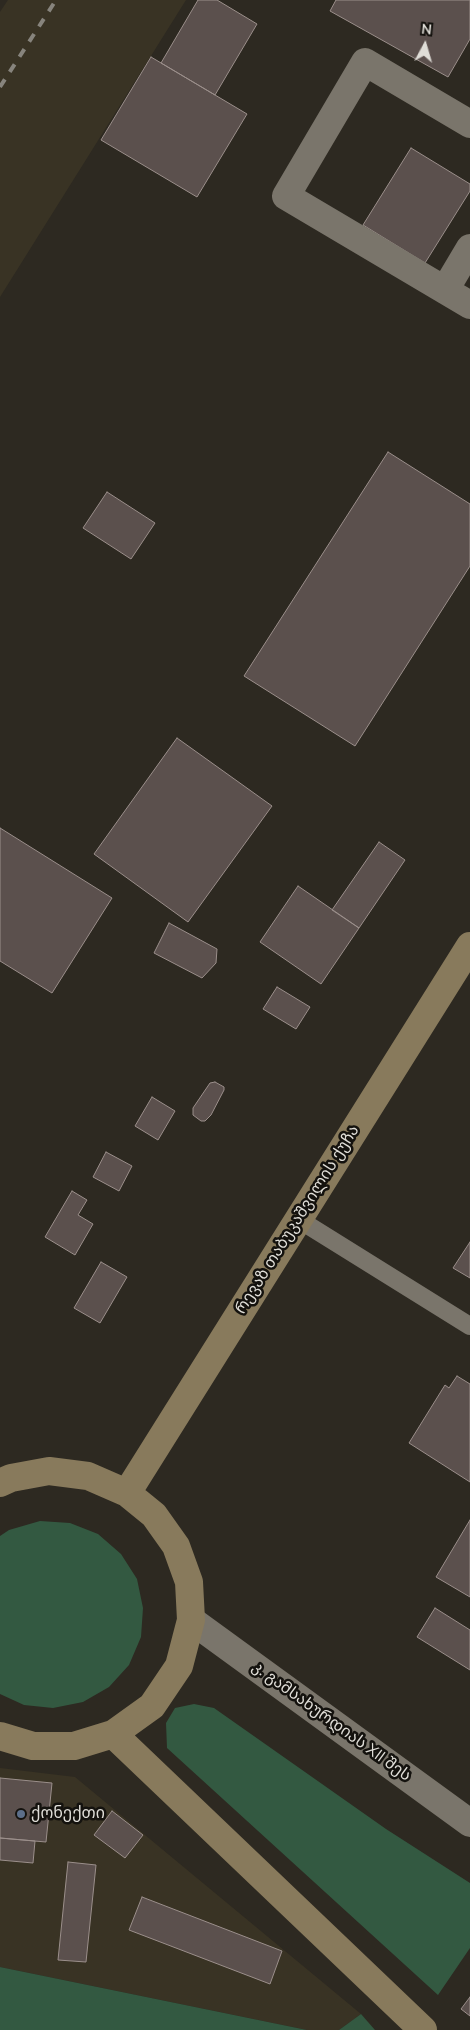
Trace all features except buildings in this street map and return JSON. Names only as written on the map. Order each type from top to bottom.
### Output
[{"type":"main road","name":"რევაზ თაბუკაშვილის ქუჩა","points":[[127,1493],[470,946]]},
{"type":"main road","points":[[0,1483],[11,1478],[50,1471],[88,1476],[127,1493],[154,1515],[176,1546],[189,1582],[191,1620],[179,1666],[158,1698],[152,1706],[113,1734],[74,1746],[33,1746],[0,1736]]},
{"type":"main road","points":[[113,1734],[423,2030]]},
{"type":"street","points":[[470,124],[365,62],[286,196],[470,305]]},
{"type":"street","points":[[445,290],[470,248]]},
{"type":"street","name":"კ. გამსახურდიას XII შეს","points":[[191,1620],[470,1823]]},
{"type":"lane","points":[[298,1219],[470,1326]]},
{"type":"shaded area","points":[[8,0],[186,0],[0,297],[0,12]]},
{"type":"shaded area","points":[[0,1768],[75,1777],[361,2014],[339,2030],[307,2030],[0,1967]]},
{"type":"green space","points":[[40,1521],[70,1523],[98,1534],[121,1554],[137,1579],[143,1608],[141,1637],[129,1665],[109,1687],[83,1702],[53,1708],[24,1705],[0,1694],[0,1536],[9,1530]]},
{"type":"green space","points":[[194,1704],[214,1708],[386,1829],[470,1883],[470,1948],[438,1995],[167,1748],[166,1723],[175,1708]]},
{"type":"green space","points":[[0,1967],[307,2030],[0,2030]]},
{"type":"green space","points":[[361,2014],[375,2030],[339,2030]]},
{"type":"railway","points":[[0,87],[56,0]]},
{"type":"place","name":"ქონექთი","points":[[21,1814]]}]
